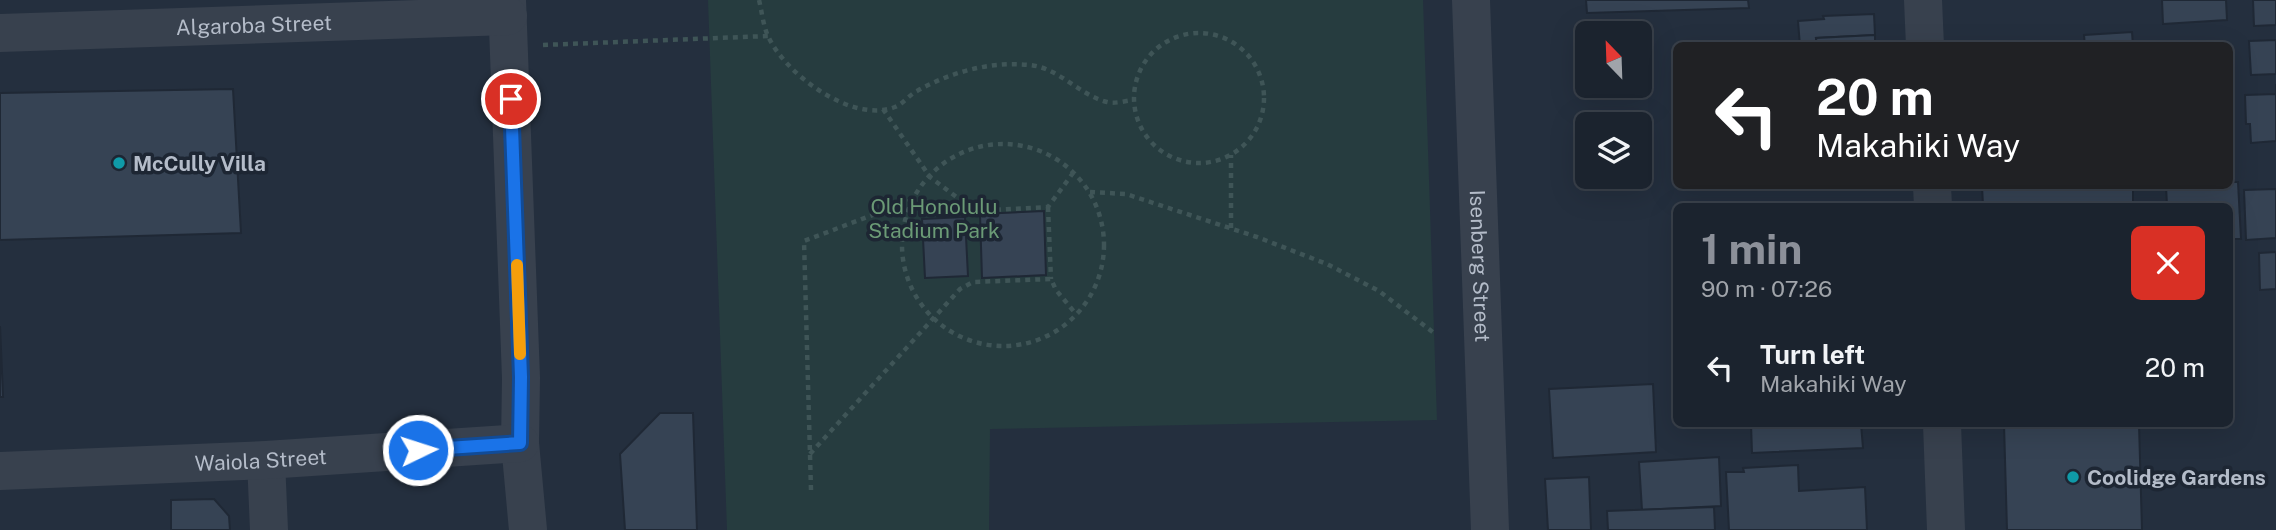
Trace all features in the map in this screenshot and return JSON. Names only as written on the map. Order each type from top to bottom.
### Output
[{"type":"street","name":"Isenberg Street","points":[[1471,0],[1490,530]]},
{"type":"street","points":[[1923,0],[1925,42]]},
{"type":"street","points":[[508,8],[521,377],[520,443],[528,530]]},
{"type":"street","name":"Algaroba Street","points":[[0,33],[508,8]]},
{"type":"street","points":[[1942,427],[1947,530]]},
{"type":"street","name":"Waiola Street","points":[[0,471],[266,460],[520,443]]},
{"type":"street","points":[[266,460],[269,530]]},
{"type":"path","points":[[759,0],[768,36],[784,62],[814,87],[857,108],[895,107],[914,93],[943,78],[975,68],[1005,65],[1032,65],[1051,72],[1108,103],[1133,100]]},
{"type":"path","points":[[1202,33],[1224,37],[1243,49],[1257,67],[1264,88],[1264,110],[1256,131],[1241,148],[1231,154],[1223,159],[1203,163],[1182,161],[1163,153],[1147,139],[1137,121],[1133,100],[1136,79],[1145,60],[1160,46],[1180,35],[1202,33]]},
{"type":"path","points":[[542,45],[768,36]]},
{"type":"path","points":[[883,108],[930,177],[975,211],[1048,207]]},
{"type":"path","points":[[1005,144],[1040,150],[1073,173],[1090,192],[1102,222],[1104,253],[1097,284],[1076,314],[1056,332],[1027,344],[995,346],[964,339],[932,320],[913,293],[902,260],[903,225],[916,193],[930,177],[939,166],[970,149],[1005,144]]},
{"type":"path","points":[[1231,154],[1231,228]]},
{"type":"path","points":[[1073,173],[1048,207],[1051,279],[1056,290],[1076,314]]},
{"type":"path","points":[[1090,192],[1126,194],[1231,228],[1327,264],[1379,290],[1434,333]]},
{"type":"path","points":[[811,490],[804,241],[912,201]]},
{"type":"path","points":[[810,454],[960,289],[973,282],[1051,279]]},
{"type":"green space","name":"Old Honolulu Stadium Park","points":[[708,0],[1423,0],[1437,420],[990,429],[989,530],[727,530]]},
{"type":"building","points":[[1586,0],[1748,0],[1749,8],[1587,13]]},
{"type":"building","points":[[2162,0],[2226,0],[2227,20],[2163,24]]},
{"type":"building","points":[[2253,0],[2276,0],[2276,25],[2254,26]]},
{"type":"building","points":[[1874,14],[1875,35],[1816,38],[1816,42],[1800,42],[1798,21],[1824,19],[1823,16]]},
{"type":"building","points":[[2132,32],[2133,42],[2085,42],[2084,35]]},
{"type":"building","points":[[1875,35],[1875,42],[1816,42],[1816,38]]},
{"type":"building","points":[[2276,40],[2276,74],[2251,75],[2249,41]]},
{"type":"building","name":"McCully Villa","points":[[233,89],[241,233],[0,240],[0,93]]},
{"type":"building","points":[[2276,94],[2276,141],[2251,143],[2250,124],[2246,124],[2245,95]]},
{"type":"building","points":[[2233,182],[2238,182],[2241,239],[2233,239],[2233,203],[2167,203],[2166,189],[2233,189]]},
{"type":"building","points":[[1982,189],[2133,189],[2133,203],[1983,203]]},
{"type":"building","points":[[2276,189],[2276,238],[2246,240],[2244,190]]},
{"type":"building","points":[[1044,211],[1046,275],[982,278],[980,214]]},
{"type":"building","points":[[965,217],[968,276],[925,278],[922,219]]},
{"type":"building","points":[[2276,252],[2276,289],[2260,290],[2259,253]]},
{"type":"building","points":[[0,326],[3,397],[0,397]]},
{"type":"building","points":[[1653,384],[1656,452],[1553,458],[1549,389]]},
{"type":"building","points":[[660,413],[693,413],[697,530],[625,530],[620,454]]},
{"type":"building","points":[[1751,427],[1861,427],[1863,448],[1752,453]]},
{"type":"building","name":"Coolidge Gardens","points":[[2004,427],[2139,427],[2142,530],[2007,530]]},
{"type":"building","points":[[1719,457],[1721,506],[1642,510],[1639,462]]},
{"type":"building","points":[[1798,465],[1799,491],[1865,487],[1867,530],[1729,530],[1726,472],[1744,472],[1743,468]]},
{"type":"building","points":[[1589,477],[1591,530],[1548,530],[1545,479]]},
{"type":"building","points":[[214,499],[229,516],[230,530],[171,530],[171,500]]},
{"type":"building","points":[[1714,507],[1715,530],[1608,530],[1607,511]]},
{"type":"slow traffic","points":[[517,265],[520,354]]},
{"type":"place","name":"McCully Villa","points":[[119,163]]},
{"type":"place","name":"Coolidge Gardens","points":[[2073,477]]},
{"type":"route","points":[[418,450],[520,443],[521,377],[511,99]]}]
